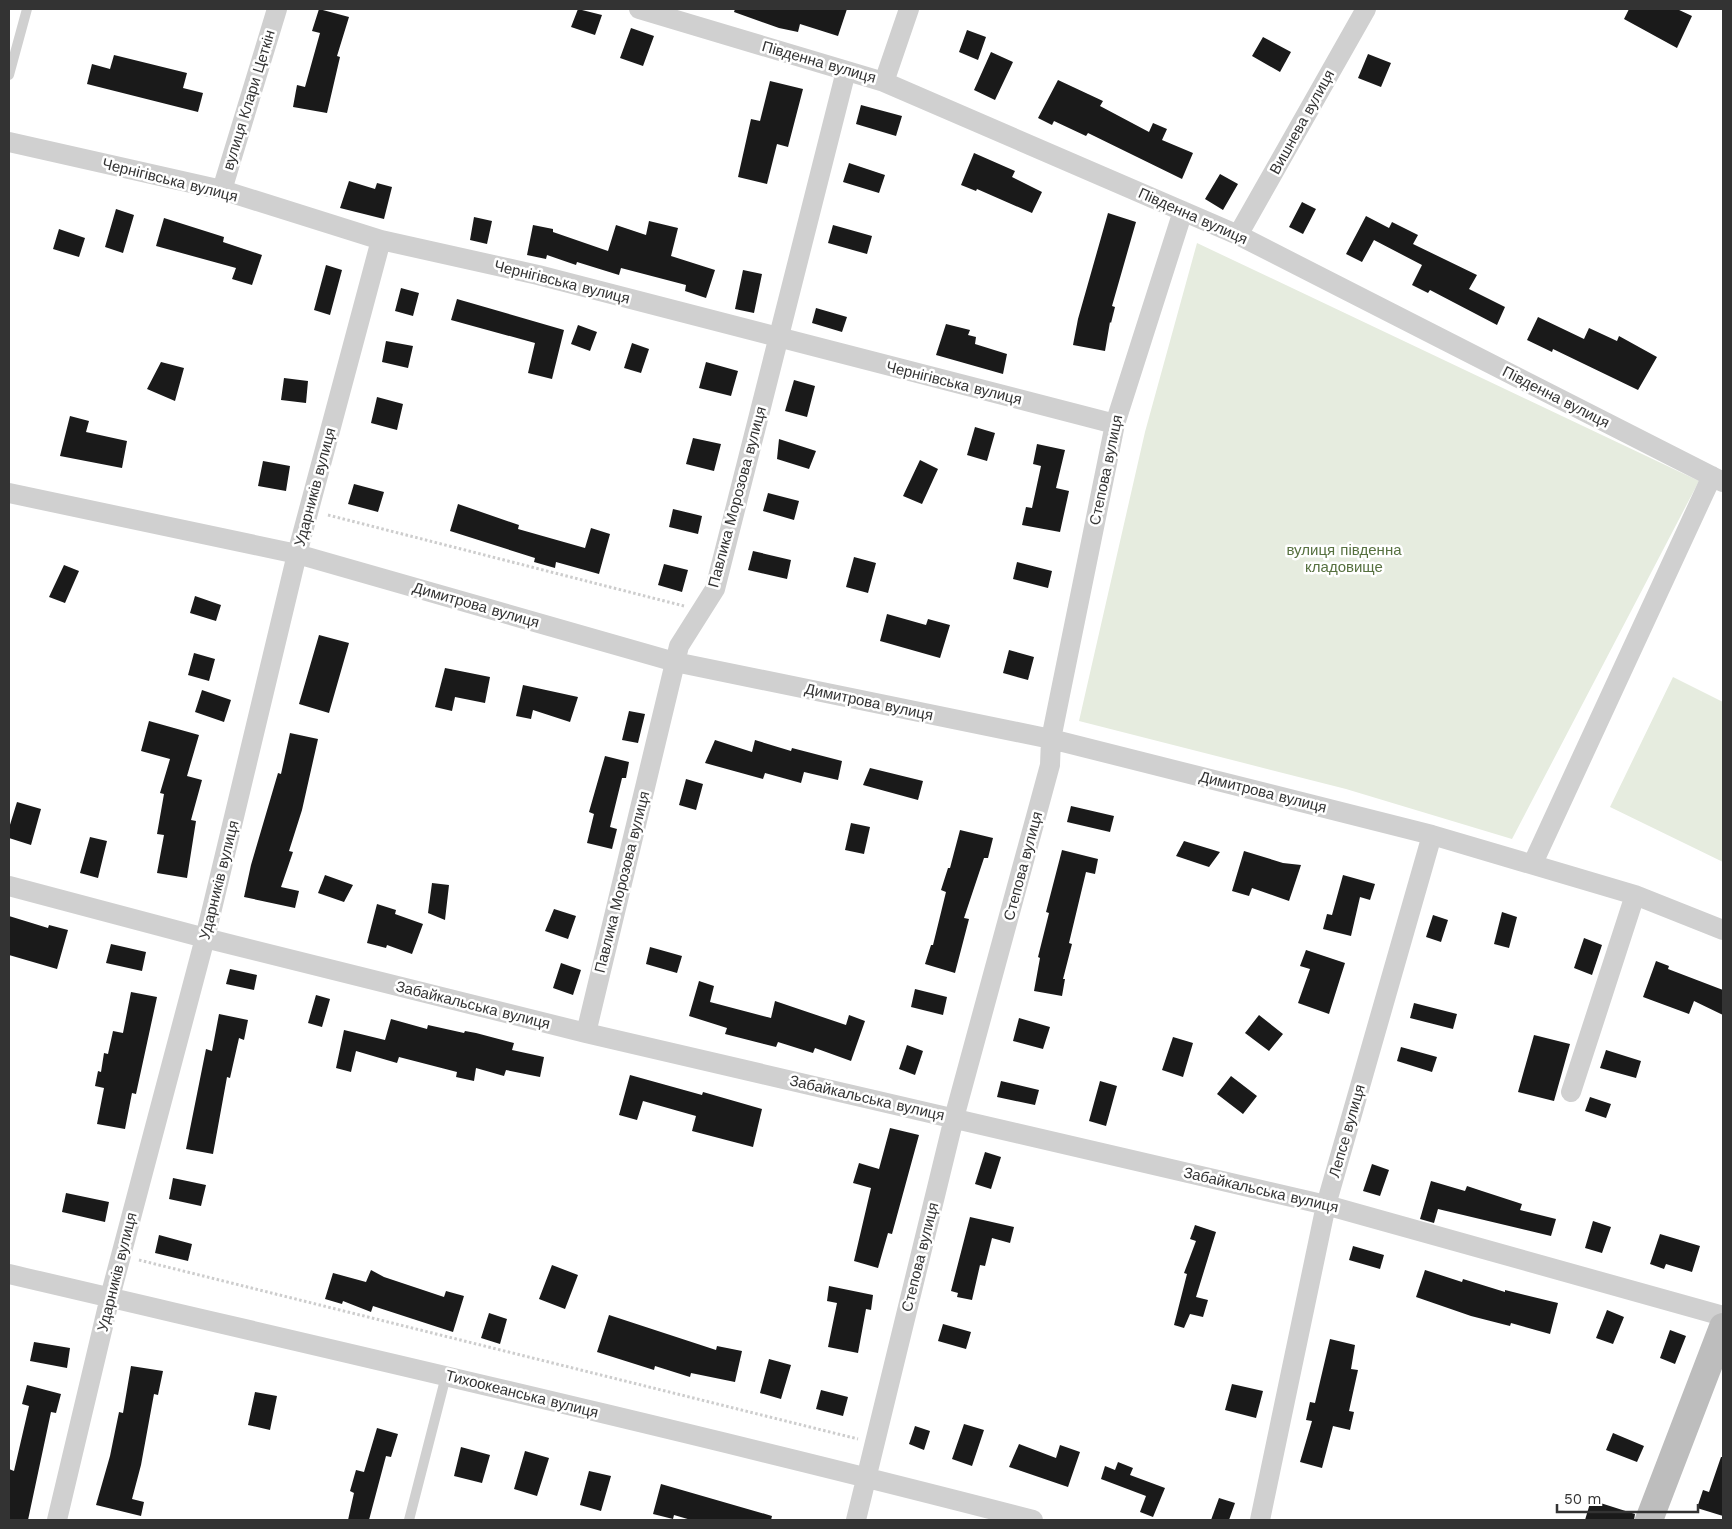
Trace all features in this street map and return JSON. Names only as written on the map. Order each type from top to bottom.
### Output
[{"type":"street","name":"вулиця Клари Цеткін","points":[[222,190],[277,9]]},
{"type":"street","name":"Південна вулиця","points":[[639,9],[884,82],[1183,211],[1238,235],[1717,479]]},
{"type":"street","points":[[884,82],[909,9]]},
{"type":"street","name":"Вишнева вулиця","points":[[1238,235],[1366,9]]},
{"type":"street","name":"Павлика Морозова вулиця","points":[[586,1033],[679,646],[715,589],[846,71]]},
{"type":"street","name":"Чернігівська вулиця","points":[[9,142],[222,190],[381,240],[538,275],[1115,424]]},
{"type":"street","name":"Степова вулиця","points":[[856,1520],[954,1118],[1050,765],[1050,739],[1115,424],[1183,211]]},
{"type":"street","name":"Ударників вулиця","points":[[56,1520],[110,1297],[205,938],[297,554],[381,240]]},
{"type":"street","points":[[1533,863],[1717,479]]},
{"type":"street","name":"Димитрова вулиця","points":[[9,493],[297,554],[675,662],[1050,739],[1432,834],[1635,895],[1723,930]]},
{"type":"street","name":"Лепсе вулиця","points":[[1260,1520],[1326,1205],[1432,834]]},
{"type":"street","name":"Забайкальська вулиця","points":[[9,886],[205,938],[586,1033],[1326,1205],[1723,1316]]},
{"type":"street","points":[[1571,1092],[1635,895]]},
{"type":"street","name":"Тихоокеанська вулиця","points":[[9,1274],[867,1477],[1033,1520]]},
{"type":"street","points":[[1649,1520],[1723,1328]]},
{"type":"lane","points":[[9,75],[26,9]]},
{"type":"lane","points":[[409,1520],[446,1376]]},
{"type":"path","points":[[328,515],[702,611]]},
{"type":"path","points":[[121,1255],[874,1443]]},
{"type":"green space","name":"вулиця південна кладовище","points":[[1197,243],[1699,481],[1512,839],[1346,789],[1079,721],[1145,432]]},
{"type":"green space","points":[[1673,677],[1723,702],[1723,862],[1610,807]]},
{"type":"building","points":[[319,9],[349,17],[337,56],[340,57],[327,113],[293,107],[297,85],[305,87],[320,33],[312,31]]},
{"type":"building","points":[[578,9],[602,15],[595,35],[571,27]]},
{"type":"building","points":[[735,9],[847,9],[838,36],[800,24],[798,32],[779,28],[734,12]]},
{"type":"building","points":[[1629,9],[1677,9],[1692,16],[1677,48],[1624,19]]},
{"type":"building","points":[[631,28],[654,36],[643,66],[620,58]]},
{"type":"building","points":[[967,30],[986,37],[978,60],[959,52]]},
{"type":"building","points":[[1263,37],[1291,52],[1280,72],[1252,56]]},
{"type":"building","points":[[991,52],[1013,62],[995,100],[974,90]]},
{"type":"building","points":[[1368,54],[1391,63],[1381,87],[1358,78]]},
{"type":"building","points":[[114,55],[187,73],[183,88],[203,93],[198,112],[87,84],[92,64],[110,69]]},
{"type":"building","points":[[1058,80],[1103,101],[1100,106],[1149,132],[1153,123],[1167,129],[1162,140],[1193,153],[1182,179],[1088,133],[1086,136],[1054,121],[1052,125],[1038,118]]},
{"type":"building","points":[[770,81],[803,89],[788,147],[777,144],[767,184],[738,177],[751,119],[760,121]]},
{"type":"building","points":[[861,105],[902,116],[896,136],[856,124]]},
{"type":"building","points":[[974,153],[1015,171],[1012,177],[1042,192],[1032,213],[977,189],[976,191],[961,185]]},
{"type":"building","points":[[849,163],[885,175],[879,193],[843,182]]},
{"type":"building","points":[[1220,174],[1238,184],[1223,210],[1205,199]]},
{"type":"building","points":[[349,181],[375,189],[377,183],[392,187],[384,219],[340,208]]},
{"type":"building","points":[[1302,202],[1316,209],[1303,234],[1289,227]]},
{"type":"building","points":[[116,209],[134,215],[123,253],[105,247]]},
{"type":"building","points":[[1108,213],[1136,222],[1112,306],[1115,307],[1110,322],[1105,351],[1073,345],[1078,319]]},
{"type":"building","points":[[1366,216],[1389,228],[1392,222],[1418,235],[1413,244],[1477,275],[1469,289],[1505,307],[1497,325],[1430,290],[1428,293],[1412,285],[1422,265],[1374,240],[1362,262],[1346,254]]},
{"type":"building","points":[[474,217],[492,221],[487,244],[470,240]]},
{"type":"building","points":[[164,218],[224,237],[223,242],[262,255],[252,285],[232,279],[236,268],[156,246]]},
{"type":"building","points":[[649,221],[678,228],[671,256],[715,270],[706,298],[685,291],[686,285],[621,268],[619,275],[577,262],[576,265],[547,255],[546,259],[527,255],[533,225],[553,229],[553,232],[608,251],[616,225],[646,235]]},
{"type":"building","points":[[833,225],[872,236],[867,254],[828,243]]},
{"type":"building","points":[[59,229],[85,238],[79,257],[53,249]]},
{"type":"building","points":[[326,265],[342,270],[330,315],[314,310]]},
{"type":"building","points":[[743,270],[762,274],[754,313],[735,309]]},
{"type":"building","points":[[401,288],[419,293],[413,316],[395,311]]},
{"type":"building","points":[[457,299],[564,330],[552,379],[528,373],[535,343],[451,320]]},
{"type":"building","points":[[816,308],[847,317],[842,332],[812,323]]},
{"type":"building","points":[[1538,317],[1584,339],[1589,328],[1617,341],[1619,336],[1657,357],[1638,390],[1553,349],[1552,352],[1527,340]]},
{"type":"building","points":[[946,324],[970,330],[968,335],[976,337],[975,344],[1007,354],[1003,374],[936,355]]},
{"type":"building","points":[[578,325],[597,332],[590,351],[571,344]]},
{"type":"building","points":[[386,341],[413,346],[408,368],[382,362]]},
{"type":"building","points":[[632,343],[649,349],[641,373],[624,368]]},
{"type":"building","points":[[161,362],[184,368],[175,401],[147,389]]},
{"type":"building","points":[[706,362],[738,371],[731,396],[699,388]]},
{"type":"building","points":[[284,378],[308,381],[306,403],[281,400]]},
{"type":"building","points":[[794,380],[815,386],[807,417],[785,411]]},
{"type":"building","points":[[377,397],[403,404],[397,430],[371,423]]},
{"type":"building","points":[[70,416],[89,421],[86,432],[127,441],[122,468],[60,456]]},
{"type":"building","points":[[975,427],[995,433],[987,461],[967,455]]},
{"type":"building","points":[[693,438],[721,444],[714,471],[686,464]]},
{"type":"building","points":[[779,439],[816,451],[809,469],[777,459]]},
{"type":"building","points":[[1037,444],[1065,450],[1056,488],[1069,491],[1060,532],[1022,525],[1026,507],[1032,508],[1041,466],[1033,464]]},
{"type":"building","points":[[920,460],[938,469],[922,504],[903,496]]},
{"type":"building","points":[[263,461],[290,466],[286,491],[258,486]]},
{"type":"building","points":[[354,484],[384,492],[378,512],[348,504]]},
{"type":"building","points":[[768,493],[799,501],[794,520],[763,511]]},
{"type":"building","points":[[458,504],[519,525],[518,529],[585,548],[591,528],[610,534],[599,574],[556,562],[555,568],[534,562],[535,558],[450,531]]},
{"type":"building","points":[[673,509],[702,516],[698,534],[669,527]]},
{"type":"building","points":[[753,551],[791,560],[787,579],[748,570]]},
{"type":"building","points":[[854,557],[876,563],[868,593],[846,587]]},
{"type":"building","points":[[1017,562],[1052,571],[1048,588],[1013,579]]},
{"type":"building","points":[[664,564],[688,570],[682,592],[658,585]]},
{"type":"building","points":[[64,565],[79,571],[65,603],[49,597]]},
{"type":"building","points":[[195,596],[221,605],[216,621],[190,613]]},
{"type":"building","points":[[887,614],[926,625],[928,619],[950,625],[940,658],[880,641]]},
{"type":"building","points":[[319,635],[349,643],[329,713],[299,704]]},
{"type":"building","points":[[1009,650],[1034,657],[1028,680],[1003,673]]},
{"type":"building","points":[[194,653],[215,659],[209,681],[188,675]]},
{"type":"building","points":[[445,668],[490,677],[485,703],[455,697],[452,711],[435,707]]},
{"type":"building","points":[[523,685],[578,697],[570,722],[533,710],[531,719],[516,716]]},
{"type":"building","points":[[202,690],[231,700],[224,722],[195,712]]},
{"type":"building","points":[[629,711],[645,714],[638,743],[622,740]]},
{"type":"building","points":[[149,721],[199,735],[187,776],[202,780],[191,820],[196,821],[187,878],[157,873],[164,835],[157,834],[164,794],[160,793],[170,759],[141,751]]},
{"type":"building","points":[[290,733],[318,739],[302,810],[289,851],[293,852],[281,887],[299,891],[295,908],[244,897],[251,865],[278,773],[281,774]]},
{"type":"building","points":[[715,740],[752,752],[755,740],[791,751],[792,748],[842,761],[838,780],[804,772],[801,783],[765,773],[763,779],[705,763]]},
{"type":"building","points":[[605,756],[629,762],[626,778],[622,778],[610,827],[617,829],[612,849],[587,843],[594,814],[589,812]]},
{"type":"building","points":[[870,768],[923,781],[918,800],[863,785]]},
{"type":"building","points":[[686,779],[703,784],[696,810],[679,805]]},
{"type":"building","points":[[17,802],[41,809],[31,845],[9,838],[9,828]]},
{"type":"building","points":[[1071,806],[1114,816],[1110,832],[1067,822]]},
{"type":"building","points":[[851,823],[870,827],[864,854],[845,850]]},
{"type":"building","points":[[960,830],[993,838],[988,858],[984,858],[964,918],[969,919],[955,973],[925,964],[931,945],[933,945],[946,892],[941,890],[948,868],[950,868]]},
{"type":"building","points":[[90,837],[107,841],[98,878],[80,873]]},
{"type":"building","points":[[1184,841],[1220,852],[1209,867],[1176,856]]},
{"type":"building","points":[[1062,850],[1098,859],[1095,874],[1086,872],[1069,943],[1072,944],[1063,979],[1065,979],[1062,996],[1034,991],[1040,958],[1038,957],[1049,913],[1046,912]]},
{"type":"building","points":[[1244,851],[1283,863],[1301,865],[1289,901],[1252,888],[1249,896],[1232,891]]},
{"type":"building","points":[[325,875],[353,885],[344,902],[318,893]]},
{"type":"building","points":[[1343,875],[1375,884],[1370,900],[1360,897],[1351,936],[1323,929],[1327,914],[1332,915]]},
{"type":"building","points":[[432,883],[449,885],[445,920],[428,913]]},
{"type":"building","points":[[377,904],[396,910],[395,914],[423,924],[412,954],[387,945],[386,948],[367,943]]},
{"type":"building","points":[[554,909],[576,916],[568,939],[545,931]]},
{"type":"building","points":[[1502,912],[1517,917],[1509,948],[1494,944]]},
{"type":"building","points":[[1433,915],[1448,920],[1441,942],[1426,937]]},
{"type":"building","points":[[9,916],[48,928],[49,925],[68,930],[57,969],[9,955]]},
{"type":"building","points":[[1584,938],[1602,945],[1592,975],[1574,968]]},
{"type":"building","points":[[111,944],[146,952],[142,971],[106,963]]},
{"type":"building","points":[[650,947],[682,956],[677,973],[646,964]]},
{"type":"building","points":[[1306,950],[1345,963],[1329,1014],[1298,1003],[1310,969],[1300,966]]},
{"type":"building","points":[[1656,961],[1669,966],[1668,969],[1723,990],[1723,1015],[1694,1001],[1689,1014],[1643,997]]},
{"type":"building","points":[[561,963],[581,970],[573,995],[553,988]]},
{"type":"building","points":[[230,969],[257,975],[254,990],[226,984]]},
{"type":"building","points":[[699,981],[714,986],[710,1002],[771,1018],[775,1001],[846,1025],[849,1015],[865,1021],[851,1061],[815,1048],[813,1053],[778,1042],[776,1047],[725,1034],[727,1028],[689,1016]]},
{"type":"building","points":[[915,989],[947,997],[943,1015],[911,1007]]},
{"type":"building","points":[[131,992],[157,997],[136,1094],[132,1093],[125,1129],[97,1124],[104,1088],[95,1086],[98,1071],[101,1072],[104,1053],[108,1054],[113,1031],[123,1033]]},
{"type":"building","points":[[316,995],[330,999],[322,1027],[308,1023]]},
{"type":"building","points":[[1414,1003],[1457,1014],[1453,1029],[1410,1018]]},
{"type":"building","points":[[219,1014],[248,1020],[244,1040],[239,1038],[230,1078],[227,1077],[213,1154],[186,1149],[206,1049],[212,1051]]},
{"type":"building","points":[[1259,1015],[1283,1034],[1269,1051],[1245,1033]]},
{"type":"building","points":[[1019,1018],[1050,1027],[1043,1049],[1013,1041]]},
{"type":"building","points":[[391,1019],[427,1029],[428,1025],[464,1033],[465,1031],[476,1033],[514,1043],[512,1050],[544,1057],[540,1077],[506,1070],[504,1076],[476,1068],[474,1081],[456,1077],[457,1072],[399,1057],[397,1063],[356,1051],[351,1072],[336,1068],[344,1030],[385,1040]]},
{"type":"building","points":[[1534,1035],[1570,1044],[1554,1101],[1518,1092]]},
{"type":"building","points":[[1173,1037],[1193,1043],[1183,1077],[1162,1070]]},
{"type":"building","points":[[907,1045],[923,1051],[915,1075],[899,1069]]},
{"type":"building","points":[[1401,1047],[1437,1057],[1432,1072],[1397,1061]]},
{"type":"building","points":[[1606,1050],[1641,1061],[1636,1078],[1600,1068]]},
{"type":"building","points":[[630,1075],[702,1095],[703,1092],[762,1109],[753,1147],[692,1131],[696,1116],[643,1101],[637,1120],[619,1115]]},
{"type":"building","points":[[1231,1076],[1257,1096],[1243,1114],[1217,1094]]},
{"type":"building","points":[[1001,1081],[1039,1090],[1035,1105],[997,1097]]},
{"type":"building","points":[[1100,1081],[1117,1086],[1106,1126],[1089,1121]]},
{"type":"building","points":[[1590,1097],[1611,1104],[1606,1118],[1585,1111]]},
{"type":"building","points":[[890,1128],[919,1135],[892,1234],[888,1233],[878,1268],[854,1261],[871,1188],[853,1183],[859,1163],[879,1169]]},
{"type":"building","points":[[985,1152],[1001,1157],[991,1189],[975,1184]]},
{"type":"building","points":[[1372,1164],[1389,1170],[1380,1196],[1363,1191]]},
{"type":"building","points":[[173,1178],[206,1185],[201,1206],[169,1199]]},
{"type":"building","points":[[1431,1181],[1465,1191],[1467,1186],[1522,1204],[1520,1210],[1556,1219],[1551,1236],[1438,1209],[1434,1223],[1420,1219]]},
{"type":"building","points":[[66,1193],[109,1202],[105,1222],[62,1212]]},
{"type":"building","points":[[970,1217],[1014,1227],[1010,1243],[992,1238],[985,1266],[980,1265],[972,1300],[957,1297],[958,1293],[951,1291]]},
{"type":"building","points":[[1593,1221],[1611,1227],[1602,1253],[1585,1248]]},
{"type":"building","points":[[1195,1225],[1216,1232],[1196,1297],[1208,1300],[1203,1317],[1190,1314],[1184,1328],[1174,1325],[1187,1274],[1184,1273],[1196,1241],[1190,1239]]},
{"type":"building","points":[[1660,1234],[1700,1246],[1692,1272],[1666,1264],[1664,1269],[1650,1264]]},
{"type":"building","points":[[159,1235],[192,1244],[188,1261],[155,1253]]},
{"type":"building","points":[[1353,1246],[1384,1255],[1380,1269],[1349,1260]]},
{"type":"building","points":[[552,1265],[578,1275],[565,1309],[539,1299]]},
{"type":"building","points":[[371,1270],[384,1277],[444,1297],[446,1291],[464,1296],[453,1332],[373,1306],[371,1312],[343,1301],[342,1304],[325,1299],[333,1273],[366,1282]]},
{"type":"building","points":[[1425,1270],[1462,1282],[1463,1279],[1505,1292],[1505,1290],[1558,1303],[1550,1334],[1511,1323],[1510,1326],[1471,1316],[1416,1297]]},
{"type":"building","points":[[829,1286],[873,1295],[871,1310],[866,1309],[858,1353],[828,1347],[837,1303],[827,1301]]},
{"type":"building","points":[[1607,1310],[1624,1317],[1613,1344],[1596,1338]]},
{"type":"building","points":[[489,1313],[507,1319],[500,1344],[481,1338]]},
{"type":"building","points":[[609,1315],[716,1350],[717,1346],[742,1351],[735,1382],[691,1373],[690,1377],[655,1366],[654,1370],[597,1352]]},
{"type":"building","points":[[943,1324],[971,1332],[966,1349],[938,1341]]},
{"type":"building","points":[[1670,1330],[1686,1336],[1675,1364],[1660,1358]]},
{"type":"building","points":[[1330,1339],[1355,1345],[1351,1369],[1358,1370],[1349,1411],[1354,1412],[1350,1430],[1333,1426],[1322,1468],[1300,1462],[1312,1421],[1306,1420],[1310,1402],[1315,1403]]},
{"type":"building","points":[[34,1342],[70,1348],[67,1368],[30,1361]]},
{"type":"building","points":[[769,1359],[791,1365],[781,1399],[760,1393]]},
{"type":"building","points":[[131,1366],[163,1371],[158,1395],[154,1394],[141,1465],[132,1499],[144,1502],[141,1516],[96,1505],[110,1456],[119,1412],[123,1413]]},
{"type":"building","points":[[1232,1384],[1263,1391],[1256,1418],[1225,1410]]},
{"type":"building","points":[[27,1385],[61,1394],[56,1413],[51,1412],[28,1520],[9,1520],[9,1469],[14,1471],[29,1406],[22,1404]]},
{"type":"building","points":[[821,1390],[848,1397],[843,1416],[816,1409]]},
{"type":"building","points":[[255,1392],[277,1396],[270,1430],[248,1425]]},
{"type":"building","points":[[964,1424],[984,1430],[972,1466],[952,1459]]},
{"type":"building","points":[[915,1426],[930,1431],[924,1450],[909,1444]]},
{"type":"building","points":[[377,1428],[398,1434],[391,1457],[386,1456],[369,1520],[348,1520],[354,1493],[350,1491],[356,1470],[364,1472]]},
{"type":"building","points":[[1613,1433],[1644,1446],[1637,1462],[1606,1450]]},
{"type":"building","points":[[1019,1444],[1056,1458],[1060,1445],[1080,1452],[1068,1487],[1009,1467]]},
{"type":"building","points":[[461,1447],[490,1455],[482,1483],[454,1476]]},
{"type":"building","points":[[525,1451],[549,1458],[537,1496],[514,1489]]},
{"type":"building","points":[[1721,1457],[1723,1457],[1723,1516],[1697,1508],[1703,1490],[1709,1492]]},
{"type":"building","points":[[1118,1462],[1133,1468],[1130,1475],[1165,1488],[1153,1517],[1140,1512],[1146,1496],[1101,1479],[1105,1466],[1115,1470]]},
{"type":"building","points":[[589,1471],[611,1476],[601,1511],[580,1505]]},
{"type":"building","points":[[661,1484],[772,1516],[771,1520],[691,1520],[674,1515],[673,1519],[653,1514]]},
{"type":"building","points":[[1219,1498],[1235,1503],[1229,1520],[1211,1520]]},
{"type":"building","points":[[1591,1500],[1635,1514],[1634,1520],[1585,1520]]}]
